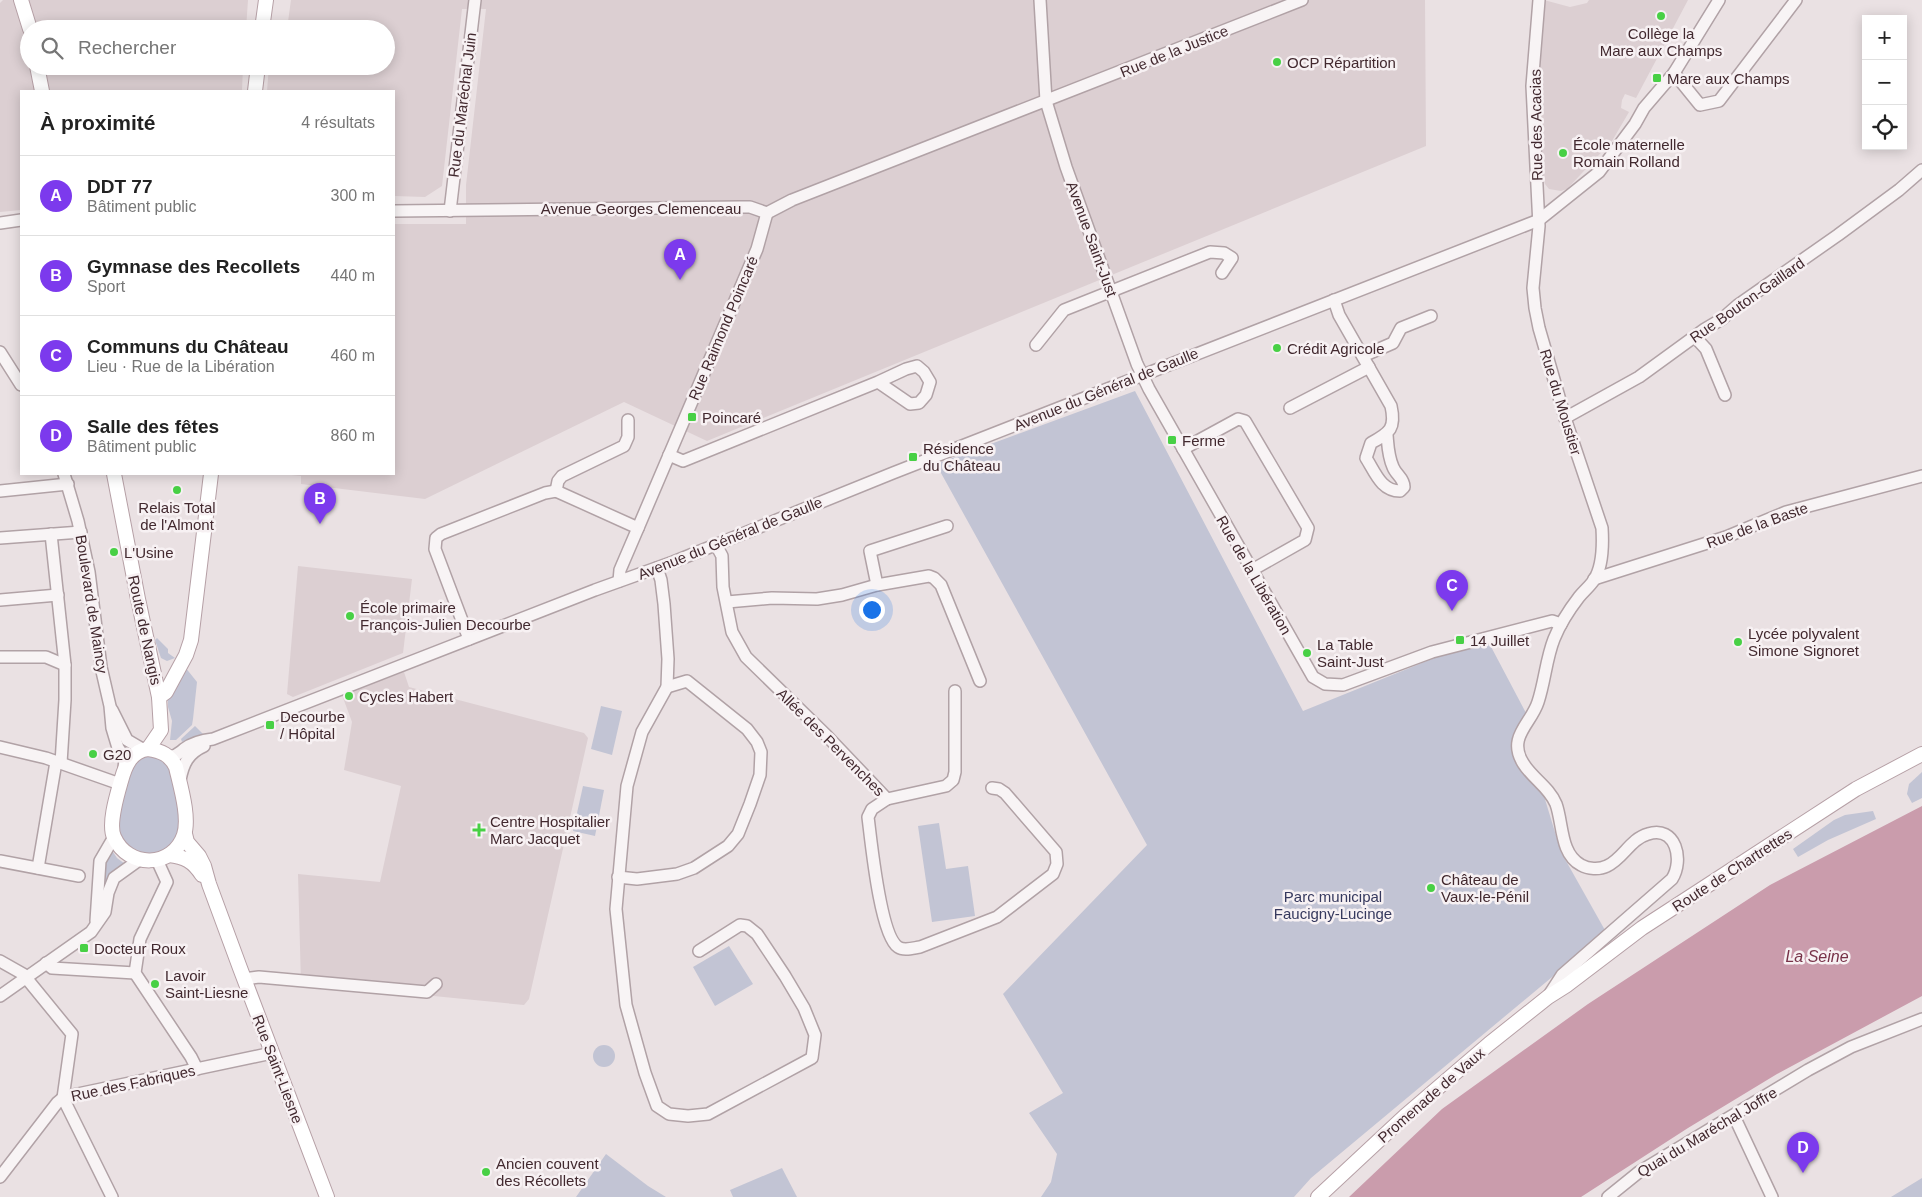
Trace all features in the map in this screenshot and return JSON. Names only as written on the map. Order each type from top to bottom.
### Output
[{"type":"main road","points":[[21,0],[27,20]]},
{"type":"main road","points":[[28,0],[28,20]]},
{"type":"main road","points":[[263,20],[266,0]]},
{"type":"main road","points":[[39,75],[42,90]]},
{"type":"main road","points":[[255,90],[257,75]]},
{"type":"main road","name":"Route de Nangis","points":[[114,475],[159,697],[161,730],[146,750]]},
{"type":"main road","points":[[159,697],[166,692],[186,655],[192,634],[211,475]]},
{"type":"main road","points":[[153,669],[181,663]]},
{"type":"main road","name":"Route de Nangis","points":[[159,697],[168,718],[168,756]]},
{"type":"main road","points":[[146,750],[159,751],[168,756],[176,767],[180,782],[186,821],[184,834],[176,849],[163,858],[148,862],[139,860],[128,854],[114,837],[112,827],[116,783],[134,755],[146,750]]},
{"type":"main road","name":"Route de Chartrettes","points":[[1548,997],[1567,985],[1642,928],[1684,900],[1856,790],[1922,754]]},
{"type":"main road","name":"Rue Saint-Liesne","points":[[184,834],[187,842],[202,860],[244,979],[327,1197]]},
{"type":"main road","name":"Rue Saint-Liesne","points":[[163,858],[180,856],[190,860],[209,884]]},
{"type":"main road","name":"Promenade de Vaux","points":[[1318,1197],[1405,1116],[1483,1049],[1548,997]]},
{"type":"street","name":"Rue du Maréchal Juin","points":[[450,211],[475,0]]},
{"type":"street","name":"Avenue Saint-Just","points":[[1040,0],[1046,101],[1066,167],[1142,375]]},
{"type":"street","name":"Rue de la Justice","points":[[1046,101],[1302,0]]},
{"type":"street","name":"Rue des Acacias","points":[[1538,220],[1532,86],[1539,0]]},
{"type":"street","name":"Avenue du Général de Gaulle","points":[[213,739],[716,545],[893,472],[1538,220],[1599,172],[1635,124],[1644,108],[1674,73],[1719,0]]},
{"type":"street","points":[[1674,73],[1700,105],[1719,100],[1796,0]]},
{"type":"street","points":[[767,214],[792,200],[1046,101]]},
{"type":"street","name":"Rue Bouton-Gaillard","points":[[1565,418],[1639,377],[1892,196],[1922,170]]},
{"type":"street","name":"Avenue Georges Clemenceau","points":[[395,211],[750,207],[767,214]]},
{"type":"street","name":"Rue Raimond Poincaré","points":[[619,581],[620,570],[757,249],[767,214]]},
{"type":"street","points":[[0,223],[20,220]]},
{"type":"street","name":"Rue du Moustier","points":[[1538,220],[1533,288],[1535,308],[1565,418],[1602,528],[1601,558],[1594,579]]},
{"type":"street","points":[[1036,345],[1064,310],[1210,252],[1224,253],[1232,258],[1222,273]]},
{"type":"street","points":[[1334,300],[1339,315],[1390,406],[1392,423],[1387,435],[1388,452],[1393,469],[1404,481],[1404,487],[1400,491],[1393,491],[1382,484],[1366,458],[1371,443],[1387,435]]},
{"type":"street","points":[[1290,408],[1366,362],[1393,343],[1402,328],[1431,316]]},
{"type":"street","points":[[1695,337],[1706,349],[1724,395]]},
{"type":"street","points":[[0,352],[20,383]]},
{"type":"street","name":"Rue de la Libération","points":[[1142,375],[1310,673],[1316,680],[1325,684],[1343,685],[1432,652],[1552,621],[1561,624]]},
{"type":"street","points":[[669,455],[683,461],[878,382]]},
{"type":"street","points":[[1183,449],[1238,418],[1245,421],[1308,528],[1305,540],[1252,570]]},
{"type":"street","points":[[556,491],[558,481],[562,476],[624,446],[628,437],[628,420]]},
{"type":"street","name":"Rue de la Baste","points":[[1594,579],[1726,537],[1786,512],[1922,476]]},
{"type":"street","points":[[0,492],[66,479]]},
{"type":"street","name":"Boulevard de Maincy","points":[[66,479],[81,532],[89,572],[112,728],[118,748],[125,758],[124,769]]},
{"type":"street","points":[[469,639],[435,549],[436,538],[441,534],[545,492],[556,491],[638,528]]},
{"type":"street","points":[[877,585],[870,551],[947,526]]},
{"type":"street","points":[[0,538],[81,532]]},
{"type":"street","points":[[38,868],[58,763],[65,700],[65,665],[51,534]]},
{"type":"street","name":"Allée des Pervenches","points":[[716,545],[722,556],[723,587],[732,632],[746,657],[887,798],[946,786],[953,780],[955,772],[955,691]]},
{"type":"street","points":[[657,568],[661,580],[664,604],[668,659],[667,686],[642,732],[628,786],[616,909],[626,1005],[645,1073],[657,1106],[669,1114],[688,1116],[708,1114],[812,1058],[815,1036],[804,1008],[757,934],[747,926],[740,925],[699,951]]},
{"type":"street","points":[[727,602],[772,598],[817,599],[924,576],[934,578],[941,585],[980,681]]},
{"type":"street","points":[[1548,997],[1562,976],[1672,879],[1678,864],[1676,846],[1662,834],[1655,832],[1641,836],[1614,862],[1607,866],[1593,868],[1579,864],[1567,850],[1555,802],[1549,792],[1522,763],[1516,746],[1518,738],[1539,701],[1551,646],[1561,624],[1575,602],[1594,579]]},
{"type":"street","points":[[0,600],[58,595]]},
{"type":"street","points":[[0,657],[46,657],[65,665]]},
{"type":"street","points":[[618,877],[637,879],[677,874],[694,868],[728,846],[738,834],[760,774],[761,752],[757,742],[747,729],[687,681],[667,686]]},
{"type":"street","name":"Boulevard de Maincy","points":[[110,706],[127,740],[146,750]]},
{"type":"street","points":[[168,756],[176,756],[185,748],[213,739]]},
{"type":"street","points":[[180,782],[182,768],[188,757],[213,739]]},
{"type":"street","points":[[0,747],[46,758],[116,783]]},
{"type":"street","points":[[887,798],[872,809],[868,817],[874,877],[890,936],[898,947],[908,950],[997,917],[1053,874],[1057,864],[1056,852],[1006,793],[992,788]]},
{"type":"street","points":[[96,924],[100,861],[114,837]]},
{"type":"street","points":[[163,858],[167,882],[140,939],[135,973],[197,1069]]},
{"type":"street","points":[[0,996],[91,932],[105,912],[108,893],[114,878],[139,860]]},
{"type":"street","points":[[0,861],[79,876]]},
{"type":"street","points":[[0,961],[20,970],[72,1034],[63,1098],[112,1197]]},
{"type":"street","points":[[46,963],[52,968],[135,973]]},
{"type":"street","points":[[244,979],[267,977],[427,992],[436,984]]},
{"type":"street","name":"Quai du Maréchal Joffre","points":[[1608,1197],[1639,1172],[1808,1070],[1851,1047],[1922,1019]]},
{"type":"street","name":"Rue des Fabriques","points":[[0,1177],[63,1098],[272,1053]]},
{"type":"street","points":[[1734,1116],[1772,1197]]},
{"type":"shaded area","points":[[3,0],[248,0],[247,20],[20,20],[20,75],[243,75],[242,90],[20,90],[20,210],[0,212],[0,3]]},
{"type":"shaded area","points":[[291,0],[1425,0],[1426,146],[707,441],[624,402],[425,499],[301,484],[301,476],[292,475],[395,475],[395,224],[466,224],[466,185],[486,9],[462,9],[442,186],[425,197],[395,196],[395,90],[267,90],[268,75],[395,75],[395,20],[288,20]]},
{"type":"shaded area","points":[[1544,0],[1570,7],[1587,3],[1589,0],[1688,0],[1636,98],[1625,94],[1621,108],[1629,112],[1612,141],[1567,189],[1561,191],[1549,189],[1543,177],[1540,67]]},
{"type":"shaded area","name":"École primaire François-Julien Decourbe","points":[[298,566],[412,579],[403,653],[293,697],[287,694]]},
{"type":"shaded area","name":"Centre Hospitalier Marc Jacquet","points":[[404,672],[409,687],[584,733],[588,738],[529,999],[524,1005],[301,983],[298,874],[380,882],[401,786],[344,770],[352,722],[342,695]]},
{"type":"green space","name":"Parc municipal Faucigny-Lucinge","points":[[1135,391],[1303,711],[1459,648],[1488,641],[1526,713],[1512,746],[1544,796],[1561,852],[1606,932],[1311,1178],[1294,1197],[1041,1197],[1051,1182],[1057,1154],[1029,1113],[1063,1093],[1003,994],[1147,845],[936,464]]},
{"type":"green space","points":[[157,638],[168,649],[168,653],[175,658],[167,661],[161,658],[155,640]]},
{"type":"green space","points":[[185,667],[197,682],[192,725],[176,740],[170,740],[172,721],[168,707],[168,694]]},
{"type":"green space","points":[[601,706],[622,711],[612,755],[591,749]]},
{"type":"green space","points":[[195,726],[203,734],[182,742],[181,739]]},
{"type":"green space","points":[[153,755],[163,760],[169,767],[181,821],[178,834],[172,844],[162,851],[151,854],[140,853],[130,848],[122,840],[118,820],[120,805],[131,767],[140,758]]},
{"type":"green space","points":[[1922,772],[1922,798],[1912,803],[1907,794],[1909,784]]},
{"type":"green space","points":[[583,786],[604,790],[595,836],[573,831]]},
{"type":"green space","points":[[1873,811],[1876,819],[1828,840],[1798,857],[1793,849],[1834,820],[1845,815]]},
{"type":"green space","points":[[939,823],[946,869],[968,866],[975,916],[932,922],[918,826]]},
{"type":"green space","points":[[111,849],[117,858],[125,864],[105,895],[104,872]]},
{"type":"green space","points":[[729,946],[753,984],[715,1006],[693,967]]},
{"type":"green space","points":[[604,1045],[612,1048],[615,1056],[612,1064],[604,1067],[596,1064],[593,1056],[596,1048]]},
{"type":"green space","points":[[606,1154],[648,1186],[666,1197],[576,1197]]},
{"type":"green space","points":[[782,1168],[797,1197],[733,1197],[730,1190]]},
{"type":"green space","points":[[1922,1178],[1922,1197],[1891,1197]]},
{"type":"water","name":"La Seine","points":[[1922,806],[1922,996],[1777,1074],[1688,1128],[1581,1197],[1349,1197],[1442,1109],[1588,1004],[1770,885]]},
{"type":"place","name":"Collège la Mare aux Champs","points":[[1661,16]]},
{"type":"place","name":"OCP Répartition","points":[[1277,62]]},
{"type":"place","name":"Mare aux Champs","points":[[1657,78]]},
{"type":"place","name":"École maternelle Romain Rolland","points":[[1563,153]]},
{"type":"place","name":"DDT 77","points":[[680,280]]},
{"type":"place","name":"Crédit Agricole","points":[[1277,348]]},
{"type":"place","name":"Poincaré","points":[[692,417]]},
{"type":"place","name":"Ferme","points":[[1172,440]]},
{"type":"place","name":"Résidence du Château","points":[[913,457]]},
{"type":"place","name":"Relais Total de l'Almont","points":[[177,490]]},
{"type":"place","name":"Gymnase des Recollets","points":[[320,524]]},
{"type":"place","name":"L'Usine","points":[[114,552]]},
{"type":"place","name":"Communs du Château","points":[[1452,611]]},
{"type":"place","name":"École primaire François-Julien Decourbe","points":[[350,616]]},
{"type":"place","name":"14 Juillet","points":[[1460,640]]},
{"type":"place","name":"Lycée polyvalent Simone Signoret","points":[[1738,642]]},
{"type":"place","name":"La Table Saint-Just","points":[[1307,653]]},
{"type":"place","name":"Cycles Habert","points":[[349,696]]},
{"type":"place","name":"Decourbe / Hôpital","points":[[270,725]]},
{"type":"place","name":"G20","points":[[93,754]]},
{"type":"place","name":"Centre Hospitalier Marc Jacquet","points":[[479,830]]},
{"type":"place","name":"Château de Vaux-le-Pénil","points":[[1431,888]]},
{"type":"place","name":"Docteur Roux","points":[[84,948]]},
{"type":"place","name":"Lavoir Saint-Liesne","points":[[155,984]]},
{"type":"place","name":"Ancien couvent des Récollets","points":[[486,1172]]},
{"type":"place","name":"Salle des fêtes","points":[[1803,1173]]}]
